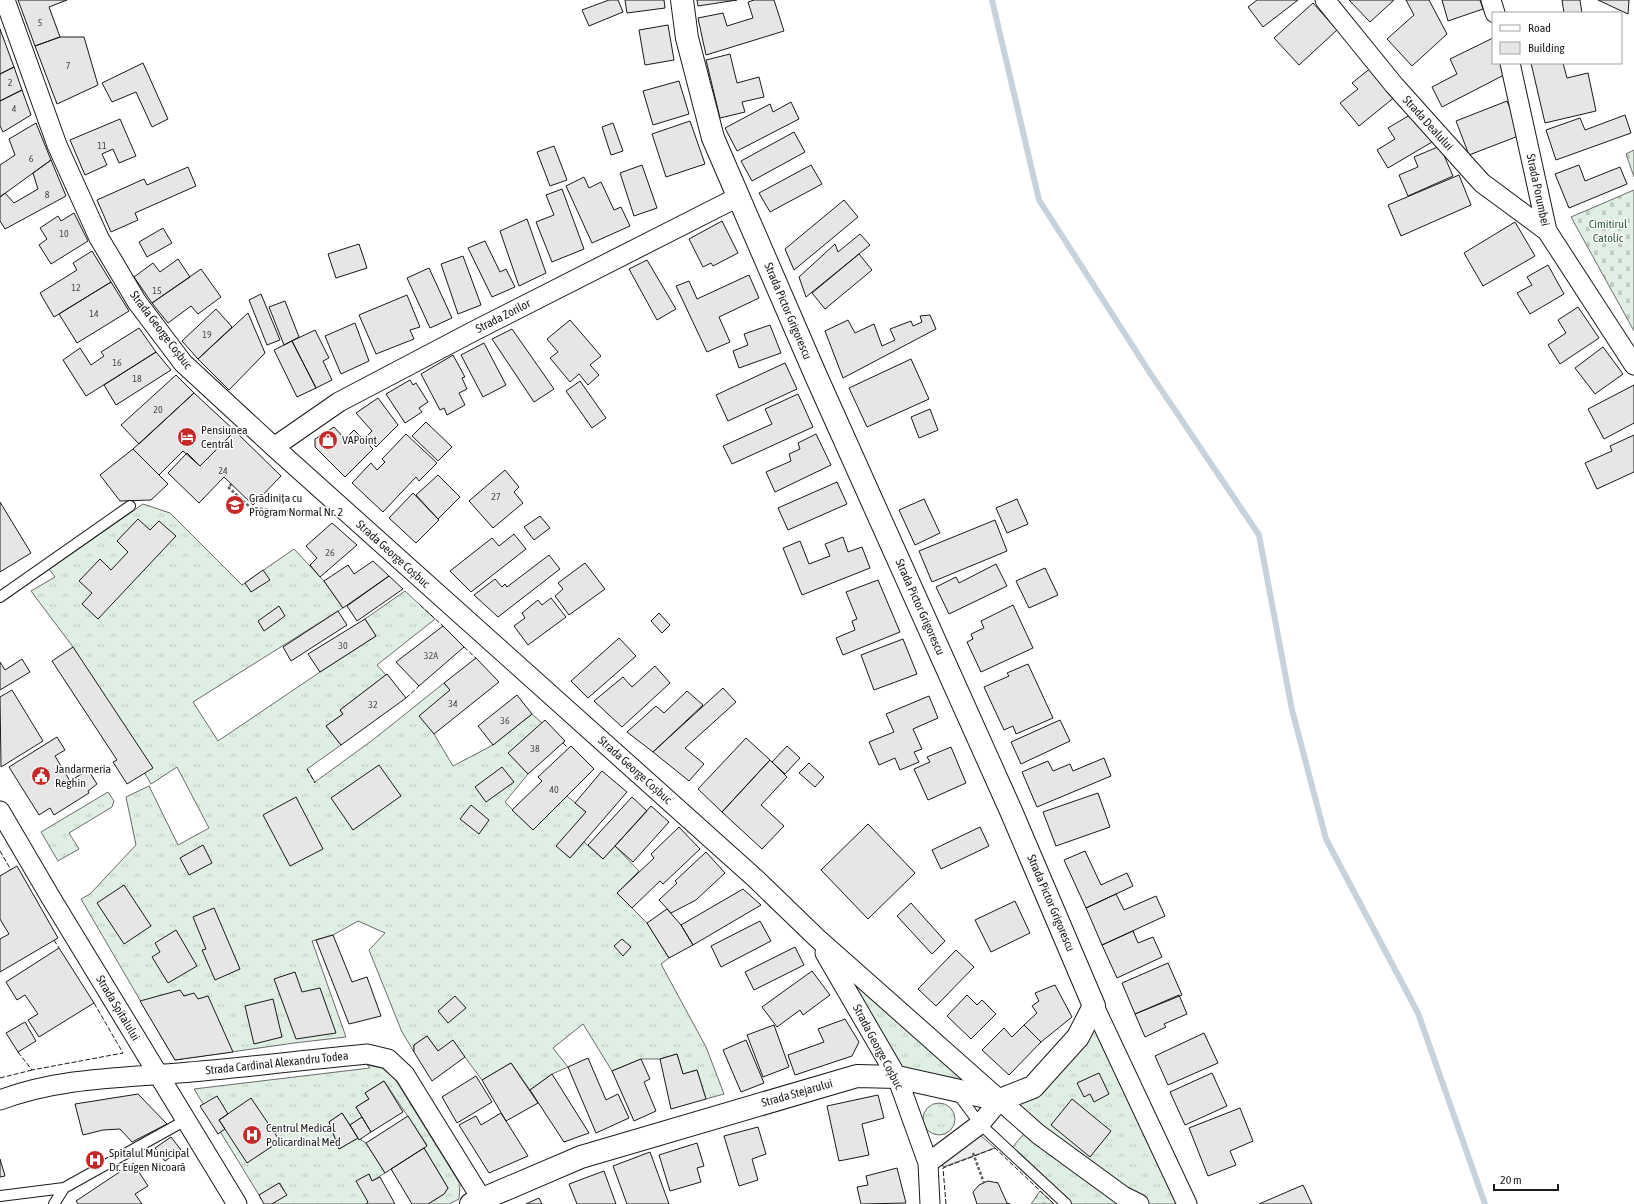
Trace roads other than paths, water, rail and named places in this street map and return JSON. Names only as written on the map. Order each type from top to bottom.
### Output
[{"type":"street","name":"Strada George Coșbuc","points":[[5,0],[57,145],[99,238],[133,295],[183,362],[274,447],[751,874],[816,938],[1038,1134],[1123,1196],[1138,1204]]},
{"type":"street","name":"Strada Pictor Grigorescu","points":[[682,0],[687,38],[713,138],[819,383],[1011,811],[1094,1006],[1187,1204]]},
{"type":"street","name":"Strada Dealului","points":[[1325,0],[1394,85],[1482,183],[1547,231]]},
{"type":"street","points":[[1491,0],[1495,12]]},
{"type":"street","name":"Strada Porumbei","points":[[1510,64],[1547,231],[1634,365]]},
{"type":"street","name":"Strada Zorilor","points":[[274,447],[339,402],[481,327],[738,197]]},
{"type":"street","name":"Strada Spitalului","points":[[0,810],[51,898],[237,1204]]},
{"type":"street","name":"Strada George Coșbuc","points":[[816,938],[897,1077],[928,1163],[930,1204]]},
{"type":"street","points":[[928,1163],[973,1129],[1000,1100],[1033,1087],[1078,1036],[1094,1006]]},
{"type":"street","name":"Strada Cardinal Alexandru Todea","points":[[0,1100],[23,1091],[86,1079],[158,1075],[366,1054],[388,1059],[405,1075],[476,1201]]},
{"type":"street","name":"Strada Stejarului","points":[[476,1201],[581,1157],[757,1104],[857,1076],[897,1077],[1000,1100]]},
{"type":"lane","points":[[0,597],[130,506]]},
{"type":"lane","points":[[956,1090],[973,1129],[1066,1204]]},
{"type":"lane","points":[[0,1196],[64,1188],[186,1120]]},
{"type":"lane","points":[[54,1204],[64,1188]]},
{"type":"waterway","points":[[992,0],[1039,200],[1150,373],[1259,535],[1292,710],[1326,839],[1418,1013],[1485,1204]]},
{"type":"place","name":"Pensiunea Central","points":[[187,437]]},
{"type":"place","name":"VAPoint","points":[[328,440]]},
{"type":"place","name":"Grădinița cu Program Normal Nr. 2","points":[[235,505]]},
{"type":"place","name":"Jandarmeria Reghin","points":[[41,776]]},
{"type":"place","name":"Centrul Medical Policardinal Med","points":[[252,1135]]},
{"type":"place","name":"Spitalul Municipal Dr. Eugen Nicoară","points":[[95,1160]]},
{"type":"park label","name":"Cimitirul Catolic","points":[[1608,231]]}]
